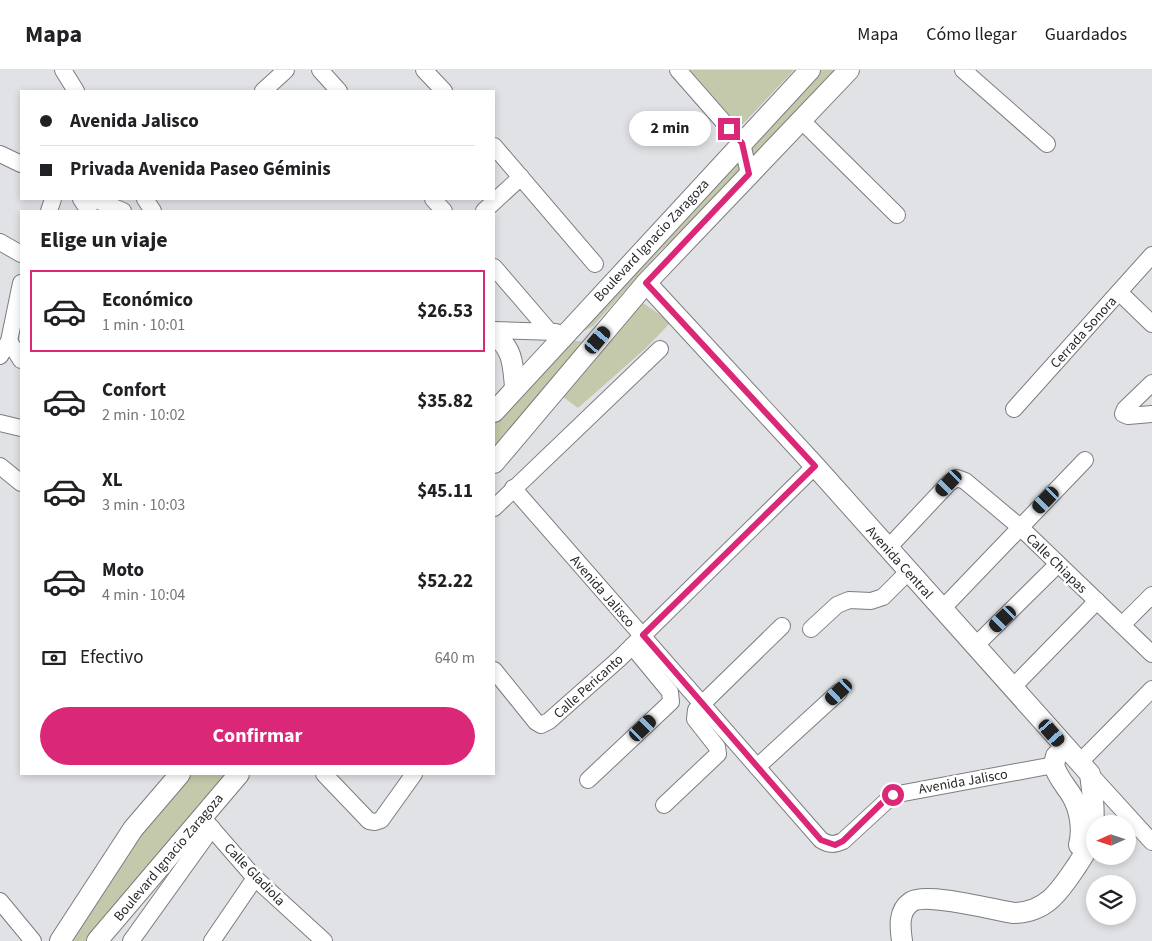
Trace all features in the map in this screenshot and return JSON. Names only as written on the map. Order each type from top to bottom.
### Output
[{"type":"main road","name":"Boulevard Ignacio Zaragoza","points":[[495,411],[557,332],[742,143],[810,70]]},
{"type":"main road","name":"Boulevard Ignacio Zaragoza","points":[[495,462],[646,283],[849,70]]},
{"type":"main road","points":[[557,332],[584,336],[593,332],[672,244],[690,236]]},
{"type":"main road","name":"Avenida Central","points":[[646,283],[815,466],[1084,769]]},
{"type":"main road","points":[[495,335],[508,346],[514,369],[514,387]]},
{"type":"main road","points":[[1065,748],[1056,756],[1054,765],[1073,797],[1078,812],[1080,839],[1078,864]]},
{"type":"main road","points":[[902,941],[900,925],[902,914],[906,906],[919,898],[939,899],[1000,911],[1027,913],[1048,903],[1069,880],[1089,846],[1092,832],[1093,797],[1084,769]]},
{"type":"main road","points":[[60,941],[133,829],[179,775]]},
{"type":"main road","name":"Boulevard Ignacio Zaragoza","points":[[97,941],[207,822],[238,775]]},
{"type":"street","points":[[63,70],[75,90]]},
{"type":"street","points":[[264,90],[286,70]]},
{"type":"street","points":[[320,70],[338,90]]},
{"type":"street","points":[[424,70],[443,90]]},
{"type":"street","points":[[678,70],[742,143],[749,174]]},
{"type":"street","points":[[963,70],[1047,144]]},
{"type":"street","points":[[801,120],[897,215]]},
{"type":"street","points":[[495,147],[596,264]]},
{"type":"street","points":[[0,154],[20,164]]},
{"type":"street","points":[[485,210],[521,177]]},
{"type":"street","points":[[96,200],[121,210]]},
{"type":"street","points":[[434,200],[443,210]]},
{"type":"street","points":[[0,242],[20,253]]},
{"type":"street","name":"Cerrada Sonora","points":[[1014,408],[1152,255]]},
{"type":"street","points":[[495,268],[557,332]]},
{"type":"street","points":[[20,287],[4,348],[20,359]]},
{"type":"street","points":[[1119,292],[1152,324]]},
{"type":"street","points":[[495,330],[557,332]]},
{"type":"street","points":[[495,507],[660,349]]},
{"type":"street","points":[[1152,383],[1122,414],[1128,416],[1152,414]]},
{"type":"street","points":[[0,423],[20,428]]},
{"type":"street","points":[[942,609],[1086,460]]},
{"type":"street","points":[[0,466],[20,482]]},
{"type":"street","points":[[588,780],[671,702],[670,692],[637,641],[815,466]]},
{"type":"street","name":"Calle Chiapas","points":[[888,548],[949,483],[957,478],[965,481],[1020,527],[1152,654]]},
{"type":"street","name":"Avenida Jalisco","points":[[513,488],[637,641],[702,704],[821,840],[835,845],[843,841],[886,799],[893,795],[1054,765]]},
{"type":"street","points":[[975,646],[1058,564]]},
{"type":"street","points":[[811,630],[837,605],[849,600],[871,601],[883,598],[908,571]]},
{"type":"street","points":[[1122,625],[1152,595]]},
{"type":"street","points":[[1012,688],[1098,602]]},
{"type":"street","points":[[664,805],[718,754],[717,747],[696,719],[696,710],[782,626]]},
{"type":"street","name":"Calle Pericanto","points":[[495,671],[536,722],[541,725],[549,721],[637,641]]},
{"type":"street","points":[[1084,769],[1152,689]]},
{"type":"street","points":[[757,767],[839,692]]},
{"type":"street","name":"Avenida Central","points":[[1084,769],[1152,842]]},
{"type":"street","points":[[328,775],[369,821],[375,822],[381,820],[413,775]]},
{"type":"street","points":[[131,941],[207,822]]},
{"type":"street","name":"Calle Gladiola","points":[[207,822],[306,935],[324,941]]},
{"type":"street","points":[[212,941],[255,878]]},
{"type":"street","points":[[0,901],[33,941]]},
{"type":"green space","points":[[690,70],[794,70],[740,127]]},
{"type":"green space","points":[[817,70],[838,70],[752,161],[745,144]]},
{"type":"green space","points":[[738,152],[742,168],[704,212],[661,250],[593,326],[582,332],[572,328]]},
{"type":"green space","points":[[643,303],[671,322],[646,348],[578,408],[562,396]]},
{"type":"green space","points":[[565,340],[589,342],[495,453],[495,420]]},
{"type":"green space","points":[[185,775],[227,775],[91,941],[73,941],[81,928],[89,899]]},
{"type":"route","points":[[729,129],[742,143],[749,174],[646,283],[815,466],[643,635],[821,840],[835,845],[843,841],[886,799],[893,795]]}]
